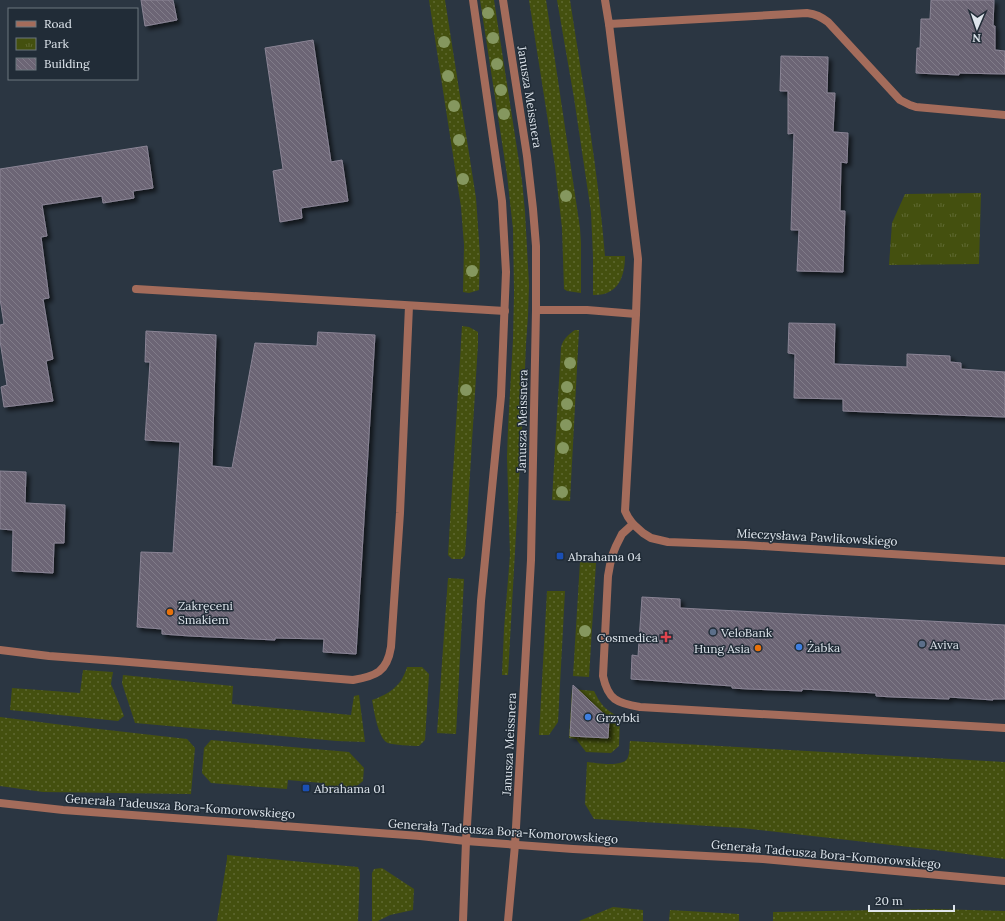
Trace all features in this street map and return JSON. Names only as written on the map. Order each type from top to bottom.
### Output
[{"type":"street","name":"Janusza Meissnera","points":[[463,921],[466,841],[481,601],[501,396],[506,272],[502,201],[473,0]]},
{"type":"street","name":"Janusza Meissnera","points":[[503,0],[527,156],[534,209],[536,246],[531,560],[515,845],[508,921]]},
{"type":"street","points":[[605,0],[638,259],[625,511],[633,524],[622,534],[616,546],[612,556],[608,576],[603,676],[609,694],[617,701],[640,707],[1005,728]]},
{"type":"street","points":[[609,24],[807,13],[815,14],[828,22],[900,100],[916,107],[1005,115]]},
{"type":"street","points":[[136,289],[505,311]]},
{"type":"street","points":[[0,650],[49,656],[353,680],[375,674],[382,668],[389,658],[392,639],[400,513],[409,306]]},
{"type":"street","points":[[536,310],[587,310],[636,314]]},
{"type":"street","name":"Mieczysława Pawlikowskiego","points":[[633,524],[651,538],[668,542],[746,545],[1005,561]]},
{"type":"street","name":"Generała Tadeusza Bora-Komorowskiego","points":[[0,802],[63,810],[420,836],[515,845],[763,859],[1005,881]]},
{"type":"green space","points":[[429,0],[445,0],[476,198],[480,255],[479,290],[469,293],[463,292],[464,245],[461,207]]},
{"type":"green space","points":[[480,0],[494,0],[522,181],[529,285],[508,675],[502,675],[510,555],[507,457],[513,339],[513,229],[507,175]]},
{"type":"green space","points":[[529,0],[546,0],[580,228],[581,293],[567,291],[564,289],[562,228],[555,166]]},
{"type":"green space","points":[[557,0],[570,0],[594,160],[605,256],[625,256],[624,271],[618,284],[614,289],[602,294],[593,295],[591,212],[574,98]]},
{"type":"green space","points":[[981,193],[979,264],[889,265],[892,223],[905,194]]},
{"type":"green space","points":[[462,326],[469,327],[478,332],[478,344],[465,555],[462,559],[452,559],[448,555]]},
{"type":"green space","points":[[575,330],[579,330],[570,501],[552,500],[561,347],[566,337]]},
{"type":"green space","points":[[580,562],[596,563],[589,677],[573,676]]},
{"type":"green space","points":[[448,578],[464,579],[456,734],[437,733]]},
{"type":"green space","points":[[547,591],[565,591],[558,722],[549,735],[539,735]]},
{"type":"green space","points":[[407,667],[422,667],[429,674],[425,740],[419,746],[388,743],[379,730],[372,700],[393,689],[402,679]]},
{"type":"green space","points":[[83,670],[113,672],[111,684],[124,716],[118,721],[10,710],[12,688],[80,693]]},
{"type":"green space","points":[[123,675],[233,686],[232,704],[351,715],[354,696],[359,695],[365,742],[337,741],[135,723],[122,683]]},
{"type":"green space","points":[[572,689],[594,691],[604,707],[620,717],[619,746],[611,753],[586,752],[576,739],[569,738]]},
{"type":"green space","points":[[0,717],[187,739],[195,748],[191,794],[43,792],[0,786]]},
{"type":"green space","points":[[211,740],[349,752],[364,768],[363,781],[348,793],[321,791],[322,783],[288,780],[287,789],[211,783],[202,773],[204,748]]},
{"type":"green space","points":[[630,741],[1005,762],[1005,859],[742,828],[594,819],[585,804],[587,762],[603,764],[622,763],[628,757]]},
{"type":"green space","points":[[227,855],[358,867],[360,873],[358,921],[217,921]]},
{"type":"green space","points":[[382,868],[414,889],[413,910],[390,915],[378,921],[372,921],[372,873],[374,869]]},
{"type":"green space","points":[[613,907],[643,910],[643,921],[579,921]]},
{"type":"green space","points":[[934,909],[1005,911],[1005,921],[773,921],[773,912]]},
{"type":"green space","points":[[670,910],[739,914],[739,921],[669,921]]},
{"type":"building","points":[[141,0],[173,0],[177,20],[145,26]]},
{"type":"building","points":[[931,0],[994,0],[993,26],[995,26],[995,50],[1005,51],[1005,74],[959,73],[959,75],[916,73],[917,48],[920,48],[921,19],[930,19]]},
{"type":"building","points":[[313,40],[331,162],[342,160],[348,201],[301,208],[302,218],[280,222],[273,171],[283,169],[265,48]]},
{"type":"building","points":[[781,56],[828,57],[827,93],[835,93],[833,132],[848,133],[847,163],[841,162],[840,211],[845,211],[843,272],[797,271],[799,230],[791,230],[794,133],[788,134],[788,91],[780,91]]},
{"type":"building","points":[[147,146],[153,188],[133,191],[134,198],[103,203],[102,196],[42,205],[47,236],[41,237],[49,298],[43,299],[53,359],[46,361],[53,401],[4,407],[1,387],[7,385],[0,341],[0,325],[4,324],[0,299],[0,169]]},
{"type":"building","points":[[789,323],[835,324],[834,364],[907,367],[907,354],[950,356],[950,362],[961,363],[961,369],[1005,372],[1005,417],[843,411],[843,399],[794,398],[795,354],[788,353]]},
{"type":"building","points":[[146,331],[216,335],[212,466],[232,468],[255,343],[317,346],[318,332],[375,335],[356,654],[323,652],[324,639],[275,638],[275,640],[190,636],[162,634],[162,629],[137,627],[141,552],[173,553],[180,442],[145,440],[150,362],[145,362]]},
{"type":"building","points":[[0,471],[26,472],[25,503],[65,505],[64,543],[54,543],[53,573],[12,571],[13,530],[0,529]]},
{"type":"building","points":[[642,597],[680,599],[680,608],[1005,625],[1005,699],[993,700],[949,697],[949,699],[893,697],[876,696],[876,693],[802,689],[802,691],[748,689],[732,688],[732,686],[631,679],[632,655],[638,656]]},
{"type":"building","points":[[573,685],[609,719],[608,738],[570,736]]},
{"type":"place","name":"Abrahama 04","points":[[560,556]]},
{"type":"place","name":"Zakręceni Smakiem","points":[[170,612]]},
{"type":"place","name":"VeloBank","points":[[713,632]]},
{"type":"place","name":"Cosmedica","points":[[666,637]]},
{"type":"place","name":"Aviva","points":[[922,644]]},
{"type":"place","name":"Żabka","points":[[799,647]]},
{"type":"place","name":"Hung Asia","points":[[758,648]]},
{"type":"place","name":"Grzybki","points":[[588,717]]},
{"type":"place","name":"Abrahama 01","points":[[306,788]]}]
